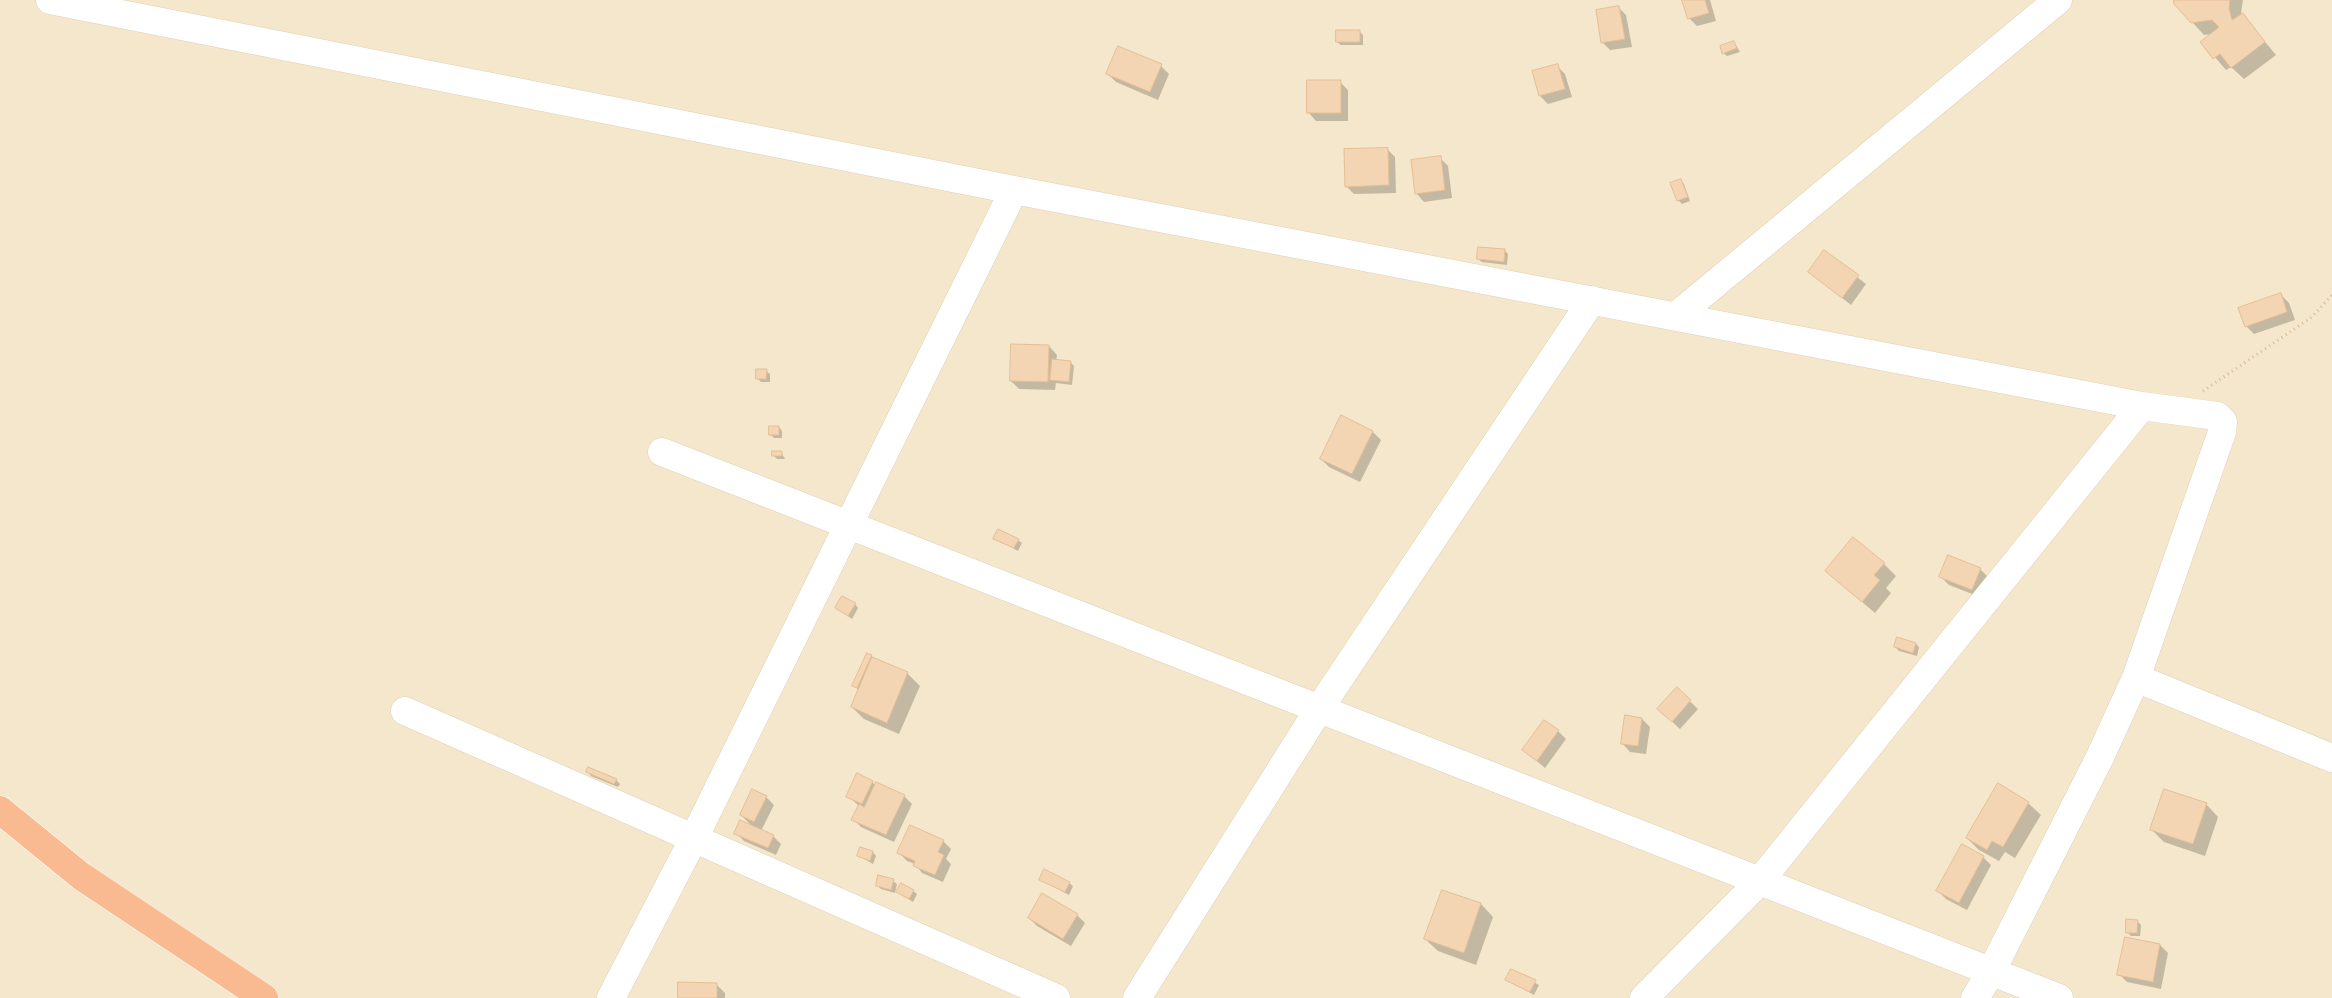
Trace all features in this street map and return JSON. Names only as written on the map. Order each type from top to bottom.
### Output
[{"type":"highway","points":[[0,810],[81,876],[247,994]]},
{"type":"street","points":[[50,0],[1014,190],[2142,406],[2217,416],[2223,422],[2222,432],[2136,678],[2100,756],[1992,972],[1975,998]]},
{"type":"street","points":[[1676,316],[2058,0]]},
{"type":"street","points":[[611,998],[694,838],[1014,190]]},
{"type":"street","points":[[1137,998],[1319,709],[1592,300]]},
{"type":"street","points":[[1644,998],[1759,882],[2142,406]]},
{"type":"street","points":[[662,452],[2059,998]]},
{"type":"street","points":[[2136,678],[2332,758]]},
{"type":"street","points":[[405,711],[1056,998]]},
{"type":"path","points":[[2202,392],[2312,317],[2332,294]]},
{"type":"shaded area","points":[[0,0],[2332,0],[2332,998],[0,998]]},
{"type":"building","points":[[1682,0],[1705,0],[1709,13],[1688,19]]},
{"type":"building","points":[[2174,0],[2230,0],[2229,8],[2232,20],[2243,13],[2265,42],[2231,68],[2220,54],[2213,59],[2200,42],[2219,27],[2212,20],[2191,23],[2174,4]]},
{"type":"building","points":[[1619,6],[1625,39],[1601,43],[1596,10]]},
{"type":"building","points":[[1336,30],[1360,30],[1360,42],[1336,42]]},
{"type":"building","points":[[1734,41],[1737,48],[1722,54],[1720,46]]},
{"type":"building","points":[[1118,46],[1162,64],[1150,92],[1106,74]]},
{"type":"building","points":[[1558,64],[1565,89],[1539,96],[1532,71]]},
{"type":"building","points":[[1307,80],[1341,80],[1341,113],[1307,113]]},
{"type":"building","points":[[1388,148],[1389,185],[1345,187],[1344,149]]},
{"type":"building","points":[[1441,156],[1445,190],[1415,194],[1411,160]]},
{"type":"building","points":[[1681,179],[1688,197],[1677,201],[1670,183]]},
{"type":"building","points":[[1478,247],[1505,249],[1504,262],[1477,259]]},
{"type":"building","points":[[1824,250],[1859,275],[1842,298],[1808,272]]},
{"type":"building","points":[[2281,293],[2287,312],[2245,327],[2238,308]]},
{"type":"building","points":[[1011,344],[1049,345],[1048,382],[1010,381]]},
{"type":"building","points":[[1052,359],[1071,361],[1069,382],[1050,380]]},
{"type":"building","points":[[756,369],[767,369],[766,379],[756,379]]},
{"type":"building","points":[[1341,415],[1373,431],[1352,474],[1320,459]]},
{"type":"building","points":[[769,426],[779,426],[779,435],[769,435]]},
{"type":"building","points":[[772,451],[782,451],[782,456],[772,456]]},
{"type":"building","points":[[998,529],[1019,539],[1014,548],[993,539]]},
{"type":"building","points":[[1853,537],[1885,563],[1874,575],[1880,580],[1862,602],[1825,571]]},
{"type":"building","points":[[1948,555],[1981,568],[1972,590],[1939,577]]},
{"type":"building","points":[[842,596],[856,603],[848,616],[835,608]]},
{"type":"building","points":[[1897,637],[1916,643],[1913,653],[1894,647]]},
{"type":"building","points":[[867,653],[872,655],[857,688],[852,686]]},
{"type":"building","points":[[872,657],[908,672],[887,723],[851,707]]},
{"type":"building","points":[[1677,687],[1691,700],[1672,722],[1657,709]]},
{"type":"building","points":[[1625,715],[1642,718],[1638,746],[1621,744]]},
{"type":"building","points":[[1544,720],[1559,730],[1537,761],[1522,750]]},
{"type":"building","points":[[588,767],[617,779],[614,784],[586,772]]},
{"type":"building","points":[[857,773],[873,781],[862,804],[846,797]]},
{"type":"building","points":[[876,782],[905,795],[886,835],[851,820],[859,804],[864,807]]},
{"type":"building","points":[[1998,783],[2029,802],[2003,847],[1992,841],[1987,850],[1966,838]]},
{"type":"building","points":[[752,789],[767,796],[754,822],[740,815]]},
{"type":"building","points":[[2164,789],[2207,803],[2193,844],[2150,830]]},
{"type":"building","points":[[740,820],[774,835],[768,848],[734,834]]},
{"type":"building","points":[[910,825],[944,840],[938,852],[944,855],[935,875],[913,866],[915,861],[897,853]]},
{"type":"building","points":[[1962,844],[1984,856],[1959,903],[1936,891]]},
{"type":"building","points":[[860,847],[873,851],[870,861],[857,856]]},
{"type":"building","points":[[1044,869],[1070,882],[1065,892],[1039,880]]},
{"type":"building","points":[[878,875],[894,879],[891,890],[876,886]]},
{"type":"building","points":[[901,883],[914,890],[909,899],[896,892]]},
{"type":"building","points":[[1442,890],[1481,903],[1464,953],[1424,939]]},
{"type":"building","points":[[1042,893],[1078,914],[1063,939],[1028,918]]},
{"type":"building","points":[[2126,919],[2138,920],[2137,933],[2126,933]]},
{"type":"building","points":[[2125,937],[2160,944],[2153,982],[2117,975]]},
{"type":"building","points":[[1511,969],[1536,980],[1530,992],[1505,980]]},
{"type":"building","points":[[678,982],[717,983],[717,998],[678,998]]}]
